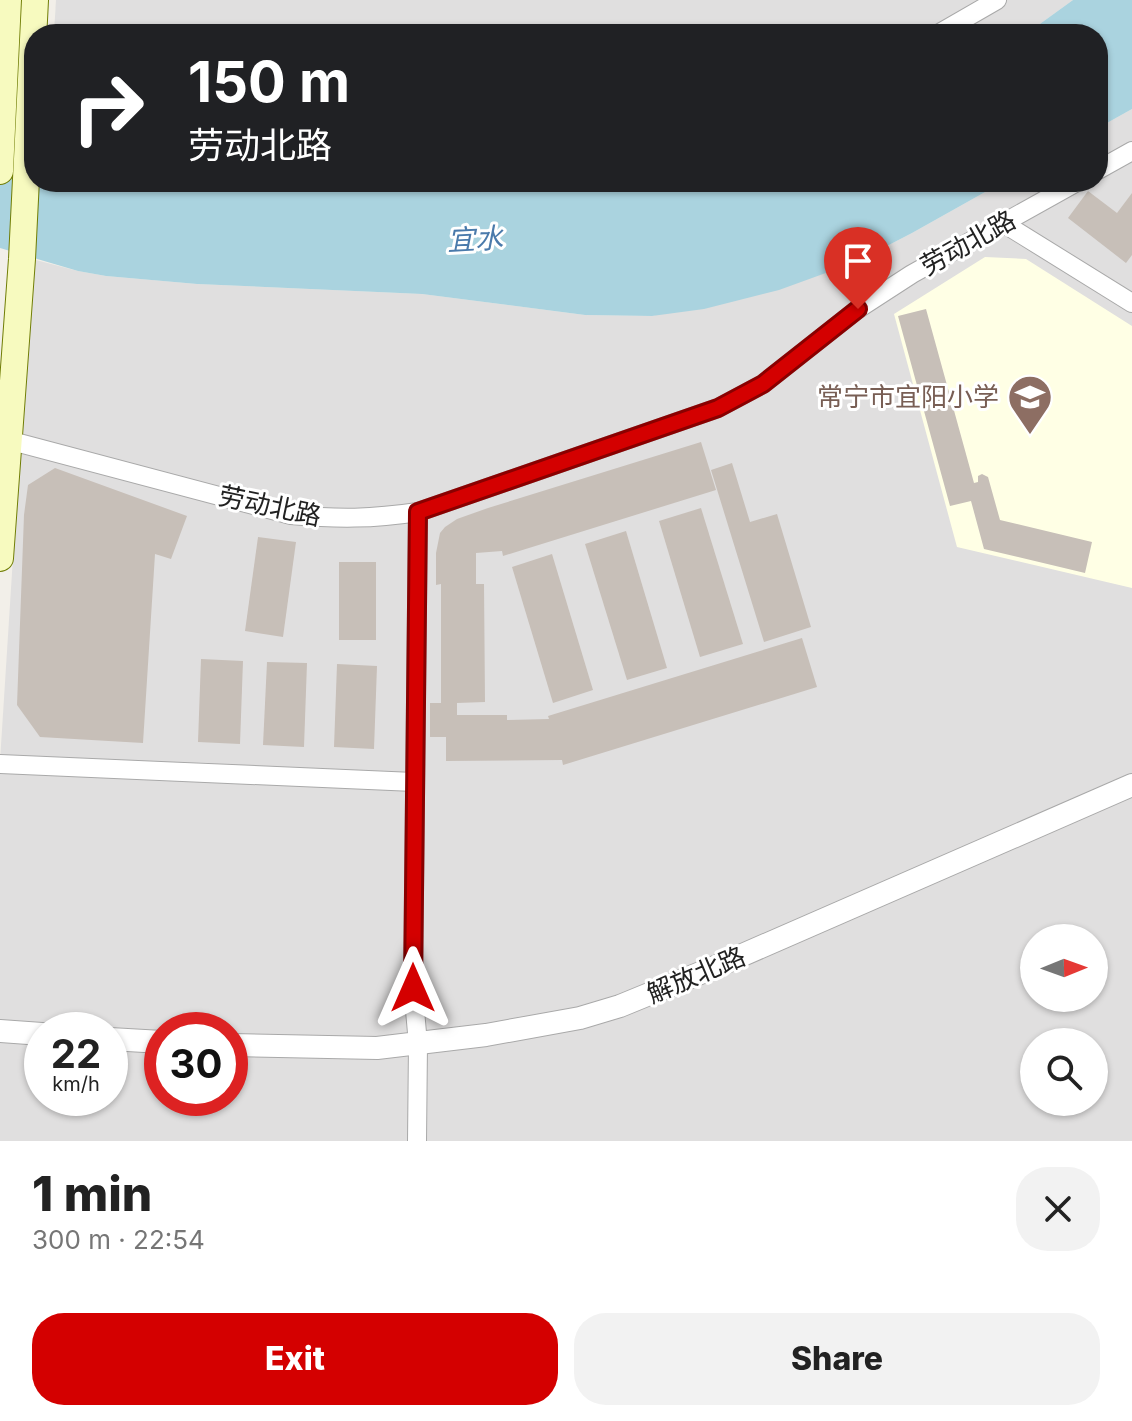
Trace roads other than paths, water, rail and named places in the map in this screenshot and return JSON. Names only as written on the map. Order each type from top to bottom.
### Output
[{"type":"main road","points":[[34,24],[35,0]]},
{"type":"main road","points":[[0,171],[6,63],[5,10]]},
{"type":"main road","points":[[0,558],[4,439],[26,192]]},
{"type":"street","points":[[955,24],[997,0]]},
{"type":"street","points":[[5,10],[24,26]]},
{"type":"street","points":[[1108,164],[1132,151]]},
{"type":"street","name":"劳动北路","points":[[4,439],[291,515],[340,519],[382,518],[418,512],[718,408],[763,384],[858,309],[912,274],[1059,192]]},
{"type":"street","points":[[1003,223],[1132,303]]},
{"type":"street","points":[[417,1141],[418,1044],[413,988],[418,512]]},
{"type":"street","points":[[0,764],[414,782]]},
{"type":"street","name":"解放北路","points":[[248,1045],[377,1048],[486,1035],[580,1018],[620,1006],[715,967],[1132,785]]},
{"type":"street","points":[[0,1031],[24,1033]]},
{"type":"water","points":[[1073,0],[1132,0],[1132,109],[1108,122],[1108,24],[1040,24]]},
{"type":"water","name":"宜水","points":[[0,61],[24,74],[24,192],[985,192],[856,262],[779,290],[704,309],[652,316],[585,315],[422,294],[197,284],[106,276],[0,248]]},
{"type":"place","name":"常宁市宜阳小学","points":[[1030,436]]}]
